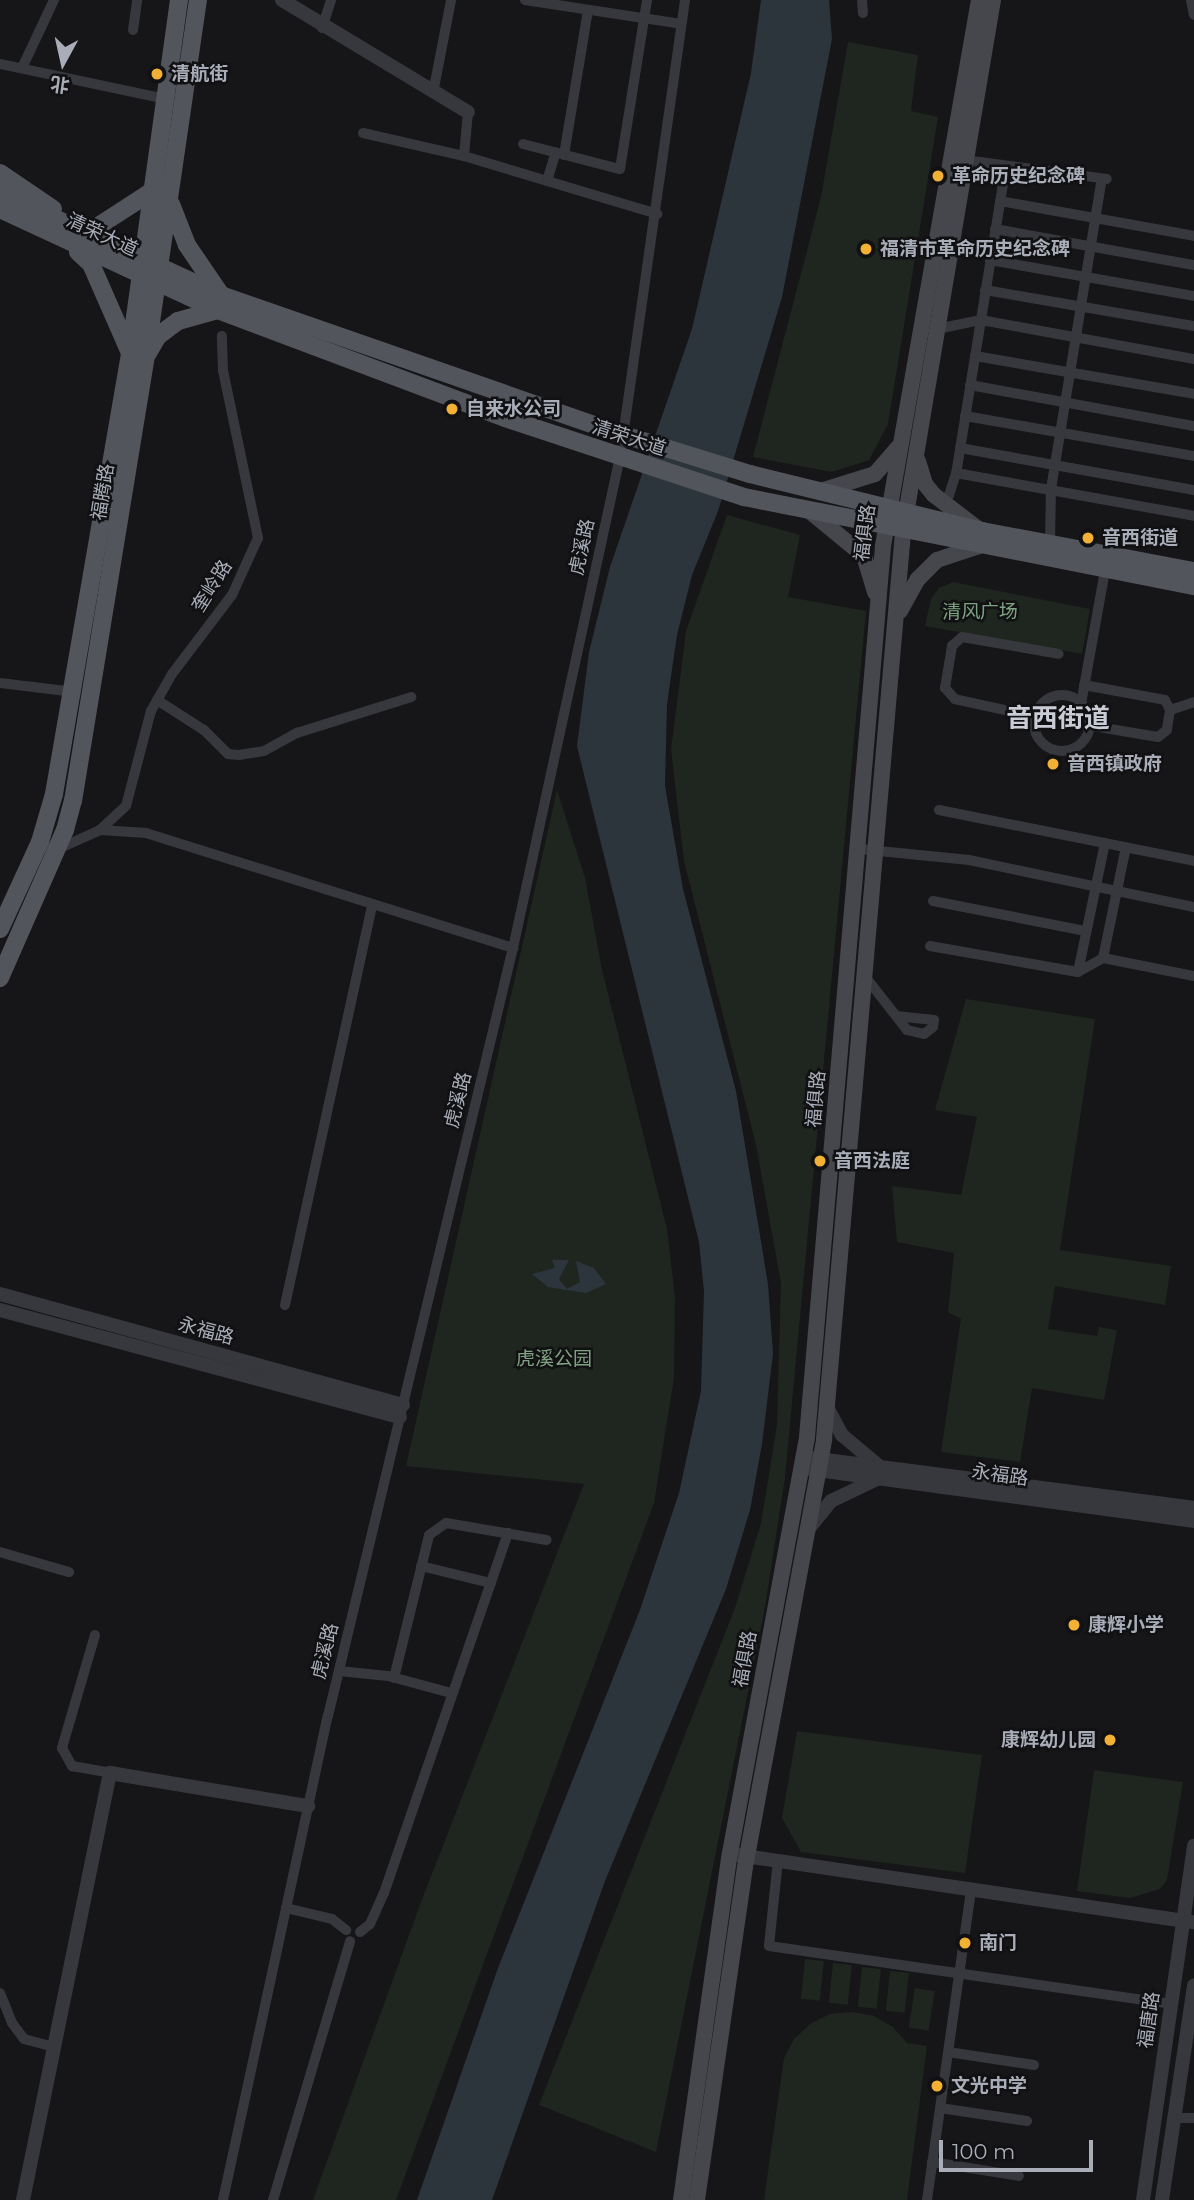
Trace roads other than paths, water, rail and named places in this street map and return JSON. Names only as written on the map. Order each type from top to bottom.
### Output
[{"type":"main road","name":"福腾路","points":[[0,978],[57,850],[79,770],[149,271],[151,192],[179,0]]},
{"type":"main road","name":"福腾路","points":[[149,271],[169,196],[198,0]]},
{"type":"main road","name":"福俱路","points":[[681,2200],[739,1855],[811,1464],[826,1407],[864,975],[867,850],[879,615],[909,445],[979,0]]},
{"type":"main road","name":"福俱路","points":[[909,445],[937,328],[993,0]]},
{"type":"main road","points":[[0,173],[65,216],[138,354],[178,321],[219,303],[183,237],[169,196]]},
{"type":"main road","points":[[0,223],[75,235],[151,192]]},
{"type":"main road","name":"清荣大道","points":[[0,193],[75,235],[219,303],[628,459],[744,497],[895,530],[1050,544],[1194,571]]},
{"type":"main road","name":"清荣大道","points":[[0,209],[75,235]]},
{"type":"main road","name":"清荣大道","points":[[219,303],[750,474],[897,509],[980,539],[1104,570],[1194,586]]},
{"type":"main road","name":"福腾路","points":[[0,929],[47,825],[138,354]]},
{"type":"main road","points":[[817,491],[841,488],[875,474],[909,445],[925,484],[980,539],[937,560],[918,579],[895,620]]},
{"type":"main road","points":[[812,513],[864,556],[879,615]]},
{"type":"main road","name":"福俱路","points":[[697,2200],[739,1855],[806,1534],[867,850],[895,620],[895,530]]},
{"type":"street","points":[[22,68],[54,0]]},
{"type":"street","points":[[133,30],[138,0]]},
{"type":"street","points":[[282,0],[322,27],[468,112],[464,156]]},
{"type":"street","points":[[322,27],[331,0]]},
{"type":"street","points":[[433,93],[451,0]]},
{"type":"street","points":[[524,0],[584,7],[644,20],[681,24]]},
{"type":"street","points":[[523,144],[620,169],[648,0]]},
{"type":"street","name":"虎溪路","points":[[223,2200],[339,1671],[628,459],[624,435],[685,0]]},
{"type":"street","points":[[862,0],[863,13]]},
{"type":"street","points":[[1191,0],[1194,15]]},
{"type":"street","points":[[547,181],[560,154],[584,7]]},
{"type":"street","points":[[0,64],[166,99]]},
{"type":"street","points":[[363,133],[464,156],[657,214]]},
{"type":"street","points":[[965,160],[1106,179],[1096,218],[1054,464],[1050,544]]},
{"type":"street","points":[[941,502],[949,495],[956,473],[1003,184]]},
{"type":"street","points":[[1000,201],[1194,236]]},
{"type":"street","points":[[995,229],[1194,264]]},
{"type":"street","points":[[990,260],[1194,296]]},
{"type":"street","points":[[985,290],[1194,326]]},
{"type":"street","points":[[937,328],[981,320],[1194,359]]},
{"type":"street","name":"奎岭路","points":[[100,830],[126,806],[158,700],[232,595],[258,538],[223,370],[222,336]]},
{"type":"street","points":[[975,356],[1194,394]]},
{"type":"street","points":[[970,386],[1194,426]]},
{"type":"street","points":[[965,416],[1194,456]]},
{"type":"street","points":[[960,448],[1194,490]]},
{"type":"street","points":[[956,473],[1194,516]]},
{"type":"street","points":[[1092,726],[1081,704],[1104,570]]},
{"type":"street","points":[[1032,716],[955,699],[945,688],[952,646],[962,637],[1059,654]]},
{"type":"street","points":[[0,683],[74,692]]},
{"type":"street","points":[[1084,685],[1165,700],[1170,710],[1167,730],[1158,737],[1092,726]]},
{"type":"street","points":[[158,700],[204,730],[228,754],[239,755],[264,751],[297,733],[411,697]]},
{"type":"street","points":[[1032,716],[1048,699],[1058,697],[1081,704]]},
{"type":"street","points":[[1170,710],[1194,702]]},
{"type":"street","points":[[1032,716],[1038,738],[1053,747],[1082,744],[1092,726]]},
{"type":"street","points":[[939,810],[1194,861]]},
{"type":"street","points":[[57,850],[100,830],[146,833],[513,948]]},
{"type":"street","points":[[1077,972],[1105,843]]},
{"type":"street","points":[[1103,958],[1126,847]]},
{"type":"street","points":[[867,850],[970,860],[1194,907]]},
{"type":"street","points":[[933,901],[1086,931]]},
{"type":"street","points":[[285,1305],[372,905]]},
{"type":"street","points":[[930,946],[1077,972],[1103,958],[1194,976]]},
{"type":"street","points":[[864,975],[898,1016]]},
{"type":"street","name":"永福路","points":[[0,1294],[401,1411]]},
{"type":"street","name":"永福路","points":[[0,1310],[401,1411]]},
{"type":"street","points":[[806,1534],[819,1510],[880,1473],[842,1435],[826,1407]]},
{"type":"street","name":"永福路","points":[[811,1464],[1190,1514]]},
{"type":"street","points":[[394,1678],[429,1535],[446,1523],[548,1540]]},
{"type":"street","points":[[286,1908],[332,1919],[348,1935],[359,1939],[360,1932],[370,1924],[384,1894],[508,1533]]},
{"type":"street","points":[[0,1552],[69,1572]]},
{"type":"street","points":[[421,1566],[491,1583]]},
{"type":"street","points":[[95,1635],[62,1748],[72,1766],[308,1806]]},
{"type":"street","points":[[339,1671],[394,1678],[452,1693]]},
{"type":"street","points":[[23,2200],[110,1773]]},
{"type":"street","name":"福唐路","points":[[1143,2200],[1171,2004],[1189,1922],[1194,1846]]},
{"type":"street","points":[[739,1855],[1189,1922]]},
{"type":"street","points":[[778,1860],[769,1946],[1171,2004]]},
{"type":"street","points":[[927,2200],[971,1889]]},
{"type":"street","points":[[273,2200],[348,1935]]},
{"type":"street","name":"福唐路","points":[[1162,2200],[1194,1985]]},
{"type":"street","points":[[0,1993],[12,2023],[24,2039],[53,2047]]},
{"type":"street","points":[[948,2052],[1034,2065]]},
{"type":"street","points":[[940,2108],[1027,2121]]},
{"type":"street","points":[[1175,2118],[1194,2118]]},
{"type":"street","points":[[932,2162],[1019,2176]]},
{"type":"place","name":"清航街","points":[[157,74]]},
{"type":"place","name":"革命历史纪念碑","points":[[938,176]]},
{"type":"place","name":"福清市革命历史纪念碑","points":[[866,249]]},
{"type":"place","name":"自来水公司","points":[[452,409]]},
{"type":"place","name":"音西街道","points":[[1088,538]]},
{"type":"place","name":"音西镇政府","points":[[1053,764]]},
{"type":"place","name":"音西法庭","points":[[820,1161]]},
{"type":"place","name":"康辉小学","points":[[1074,1625]]},
{"type":"place","name":"康辉幼儿园","points":[[1110,1740]]},
{"type":"place","name":"南门","points":[[965,1943]]},
{"type":"place","name":"文光中学","points":[[937,2086]]},
{"type":"district","name":"音西街道","points":[[1058,719]]},
{"type":"park label","name":"清风广场","points":[[980,612]]},
{"type":"park label","name":"虎溪公园","points":[[554,1359]]}]
